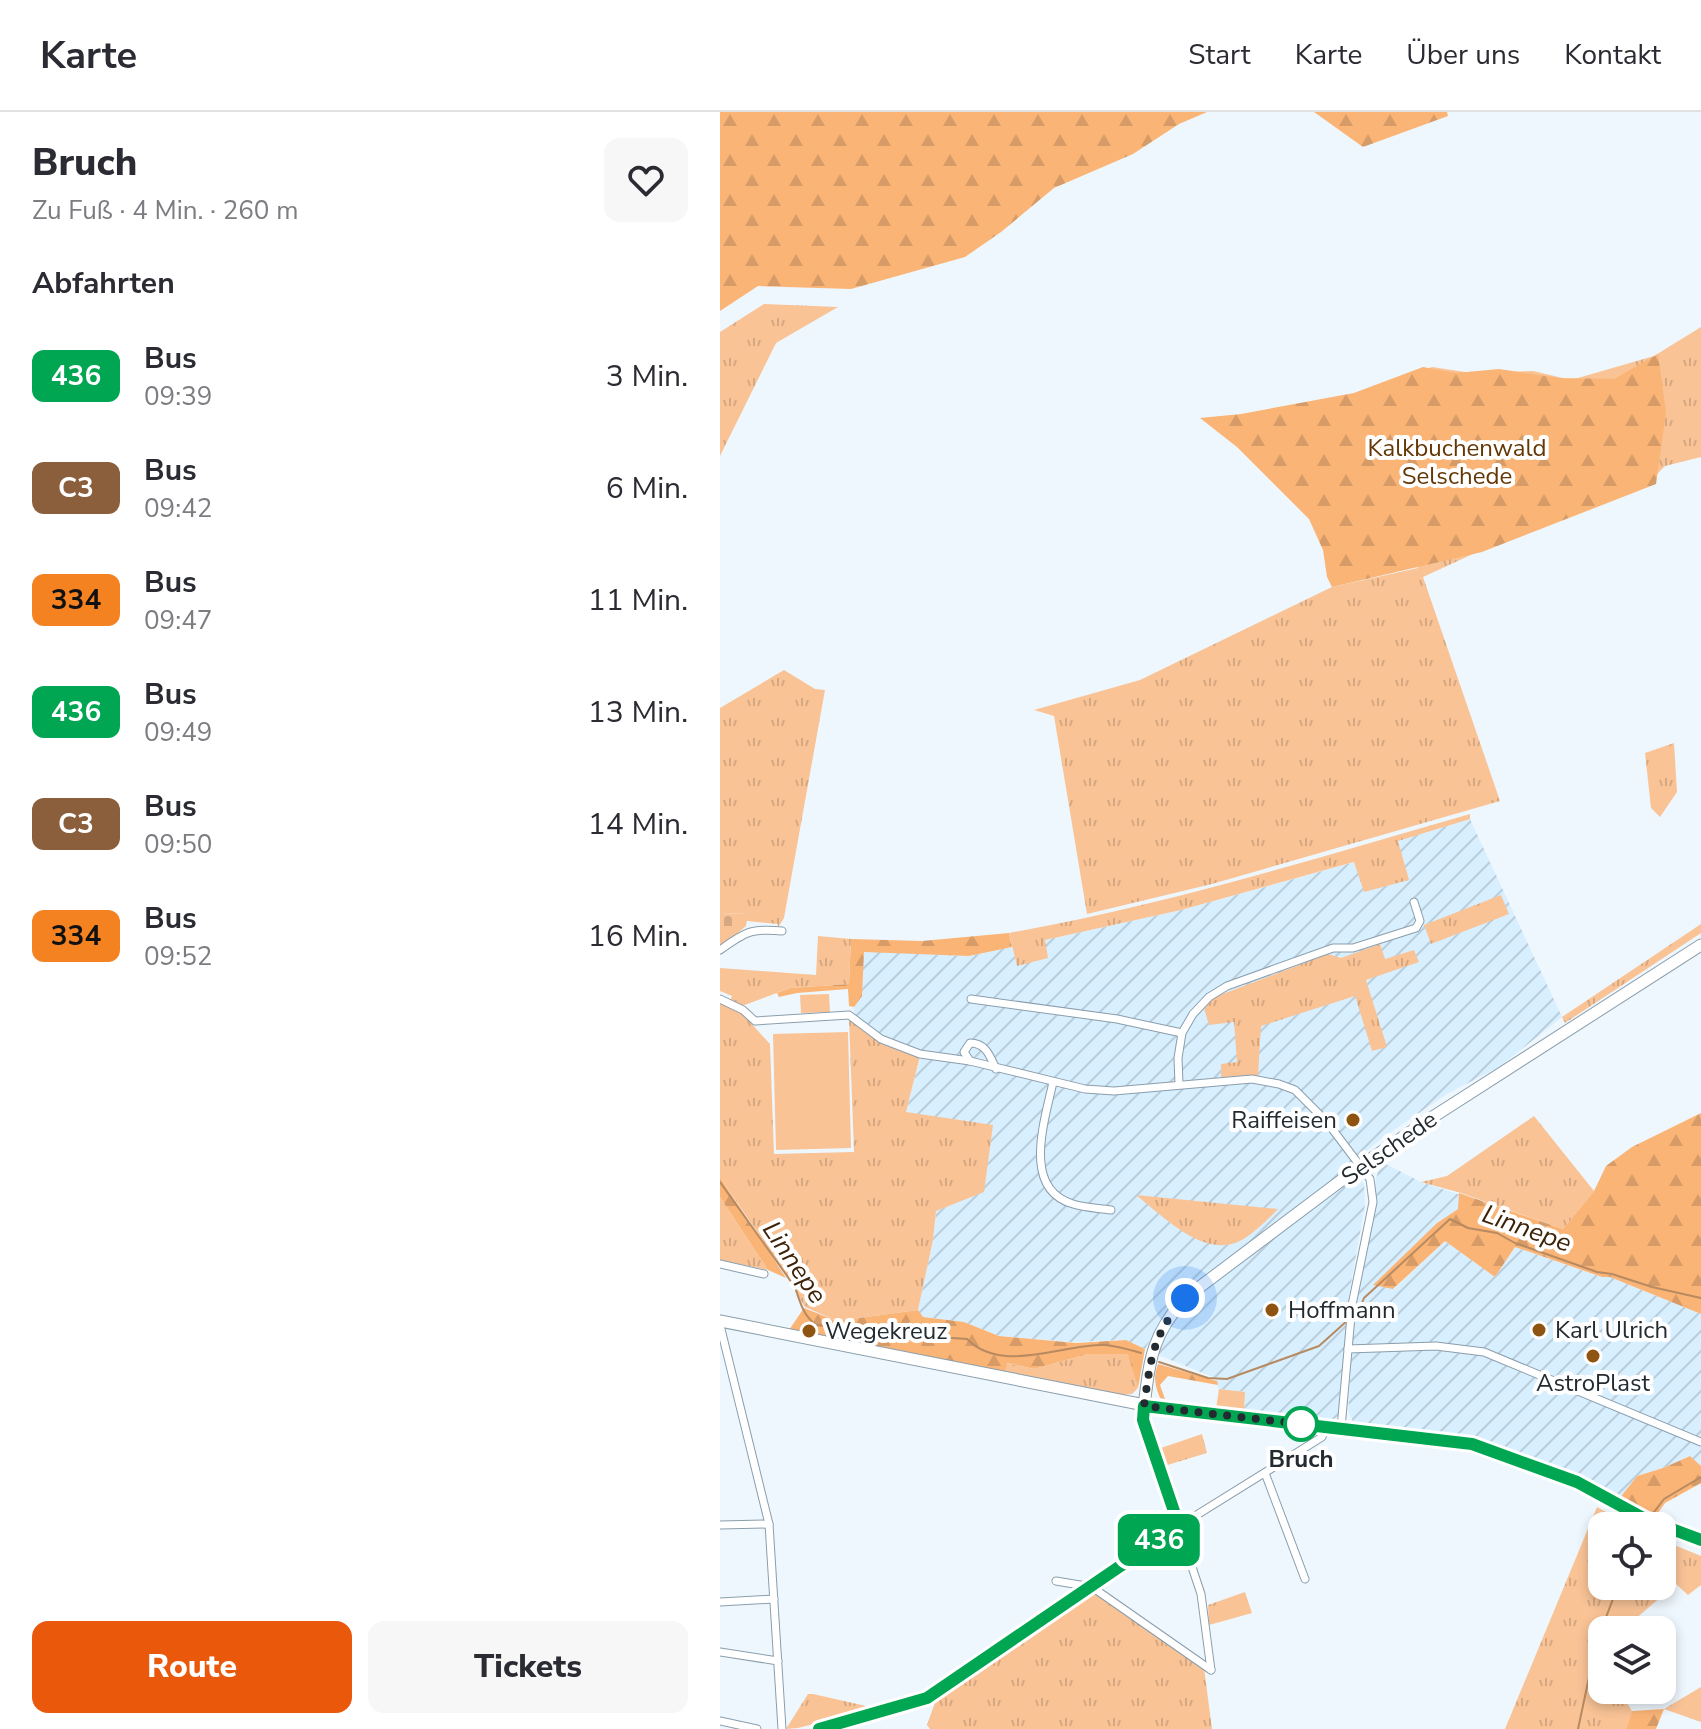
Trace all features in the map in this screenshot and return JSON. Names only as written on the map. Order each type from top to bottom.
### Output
[{"type":"main road","name":"Selschede","points":[[1144,1406],[1155,1341],[1173,1311],[1185,1298],[1359,1167],[1701,945]]},
{"type":"main road","points":[[720,1323],[1144,1406],[1452,1441],[1486,1448],[1577,1482],[1648,1520],[1701,1540]]},
{"type":"street","points":[[1179,1084],[1178,1058],[1182,1033],[1193,1014],[1209,997],[1227,986],[1333,948],[1353,948],[1416,928],[1420,921],[1414,902]]},
{"type":"street","points":[[720,950],[745,932],[757,929],[782,931]]},
{"type":"street","points":[[720,999],[743,1010],[755,1021],[849,1015],[881,1039],[920,1054],[970,1061],[1053,1082],[1114,1091],[1252,1079],[1295,1090],[1327,1122],[1370,1179],[1373,1202],[1351,1309],[1341,1428]]},
{"type":"street","points":[[971,999],[1117,1019],[1182,1033]]},
{"type":"street","points":[[970,1061],[964,1052],[966,1047],[970,1043],[979,1043],[996,1069]]},
{"type":"street","points":[[1053,1082],[1039,1155],[1048,1185],[1056,1196],[1072,1204],[1111,1210]]},
{"type":"street","points":[[720,1264],[764,1274]]},
{"type":"street","points":[[720,1323],[769,1524],[782,1729]]},
{"type":"street","points":[[1348,1349],[1436,1346],[1484,1352],[1701,1442]]},
{"type":"street","points":[[1056,1581],[1092,1587],[1211,1670],[1204,1608],[1143,1420],[1144,1406]]},
{"type":"street","points":[[819,1729],[927,1698],[1179,1526],[1322,1437],[1326,1426]]},
{"type":"street","points":[[1265,1473],[1305,1579]]},
{"type":"street","points":[[720,1525],[769,1524]]},
{"type":"street","points":[[720,1602],[774,1599]]},
{"type":"street","points":[[720,1652],[778,1661]]},
{"type":"street","points":[[720,1721],[757,1729]]},
{"type":"shaded area","points":[[1470,819],[1562,1017],[1499,1067],[1447,1094],[1382,1138],[1314,1196],[1186,1294],[1166,1313],[1145,1349],[1126,1340],[1072,1342],[999,1336],[964,1322],[923,1317],[918,1310],[936,1211],[983,1192],[906,1112],[920,1057],[884,1037],[854,1014],[854,1007],[862,996],[863,951],[969,956],[1012,947],[1017,965],[1045,940],[1181,910],[1355,862],[1365,892],[1397,841]]},
{"type":"shaded area","points":[[1380,1161],[1421,1182],[1461,1195],[1458,1209],[1437,1223],[1374,1285],[1394,1289],[1445,1241],[1495,1277],[1515,1247],[1601,1277],[1610,1277],[1701,1314],[1701,1466],[1689,1456],[1637,1476],[1619,1499],[1576,1474],[1477,1438],[1354,1424],[1348,1411],[1357,1271]]},
{"type":"shaded area","points":[[1354,1180],[1361,1180],[1364,1184],[1365,1205],[1349,1295],[1338,1416],[1324,1421],[1244,1412],[1245,1392],[1219,1389],[1215,1378],[1156,1354],[1179,1311],[1214,1280]]},
{"type":"green space","points":[[720,112],[1207,112],[1179,124],[1133,154],[1054,188],[965,257],[851,289],[758,286],[720,311]]},
{"type":"green space","points":[[1314,112],[1447,112],[1448,116],[1363,147]]},
{"type":"green space","points":[[764,304],[838,307],[776,343],[720,456],[720,332]]},
{"type":"green space","points":[[1701,327],[1701,457],[1665,466],[1653,478],[1553,517],[1423,577],[1500,801],[1212,884],[1087,914],[1054,716],[1034,710],[1140,680],[1332,587],[1418,568],[1334,400],[1432,367],[1472,373],[1533,371],[1571,380],[1654,356]]},
{"type":"green space","name":"Kalkbuchenwald Selschede","points":[[1658,354],[1666,413],[1656,484],[1482,552],[1332,587],[1327,577],[1323,550],[1309,519],[1237,447],[1200,418],[1241,414],[1354,393],[1423,367],[1456,373],[1499,369],[1559,378],[1614,379]]},
{"type":"green space","points":[[784,670],[815,689],[825,690],[784,918],[777,929],[778,924],[747,921],[747,914],[720,913],[720,708]]},
{"type":"green space","points":[[1674,743],[1677,792],[1660,817],[1651,808],[1645,753]]},
{"type":"green space","points":[[1470,814],[1470,819],[1398,841],[1409,880],[1364,892],[1354,862],[1181,910],[1045,940],[1048,958],[1017,966],[1009,933],[1184,895]]},
{"type":"green space","points":[[1501,895],[1509,914],[1431,944],[1424,925]]},
{"type":"green space","points":[[720,913],[748,914],[746,926],[720,948]]},
{"type":"green space","points":[[1701,924],[1701,933],[1565,1023],[1562,1017]]},
{"type":"green space","points":[[1009,933],[1012,947],[969,956],[864,952],[862,996],[854,1007],[849,1006],[848,989],[779,997],[777,993],[790,988],[849,984],[851,939],[922,941]]},
{"type":"green space","points":[[818,936],[851,939],[849,984],[790,988],[742,1006],[730,1001],[732,996],[720,991],[720,968],[816,975]]},
{"type":"green space","points":[[1380,944],[1385,959],[1414,950],[1419,962],[1366,980],[1387,1047],[1372,1051],[1355,996],[1261,1026],[1258,1076],[1221,1077],[1221,1064],[1237,1062],[1234,1022],[1209,1025],[1204,1008],[1212,998],[1328,954],[1341,958]]},
{"type":"green space","points":[[829,994],[830,1012],[801,1013],[800,995]]},
{"type":"green space","points":[[720,1003],[740,1011],[770,1044],[774,1154],[854,1152],[849,1019],[920,1056],[906,1112],[993,1125],[984,1192],[936,1211],[918,1310],[837,1321],[805,1307],[720,1177]]},
{"type":"green space","points":[[848,1032],[851,1148],[776,1150],[773,1034]]},
{"type":"green space","points":[[1701,1113],[1701,1314],[1610,1277],[1602,1277],[1515,1247],[1495,1277],[1445,1241],[1393,1289],[1373,1285],[1437,1223],[1458,1209],[1459,1193],[1563,1229],[1594,1191],[1606,1166],[1632,1147]]},
{"type":"green space","points":[[1534,1116],[1594,1191],[1563,1229],[1421,1182],[1447,1176]]},
{"type":"green space","points":[[720,1177],[786,1278],[768,1270],[720,1197]]},
{"type":"green space","points":[[1136,1195],[1278,1209],[1245,1238],[1231,1244],[1216,1245],[1186,1234]]},
{"type":"green space","points":[[720,1197],[768,1270],[720,1260]]},
{"type":"green space","points":[[804,1308],[837,1321],[918,1310],[923,1317],[964,1322],[999,1336],[1076,1343],[1126,1340],[1145,1349],[1138,1388],[1128,1354],[1088,1354],[1034,1369],[1007,1363],[1005,1372],[789,1330]]},
{"type":"green space","points":[[1088,1354],[1129,1354],[1138,1388],[1132,1394],[1115,1395],[1005,1372],[1006,1363],[1034,1369]]},
{"type":"green space","points":[[1158,1364],[1217,1381],[1218,1385],[1168,1376],[1160,1385],[1165,1399],[1160,1398],[1155,1381]]},
{"type":"green space","points":[[1219,1389],[1245,1392],[1244,1412],[1216,1409]]},
{"type":"green space","points":[[1202,1434],[1207,1453],[1164,1466],[1158,1449]]},
{"type":"green space","points":[[1690,1456],[1701,1466],[1701,1483],[1665,1503],[1659,1512],[1645,1512],[1619,1499],[1637,1476]]},
{"type":"green space","points":[[1588,1529],[1588,1600],[1657,1600],[1639,1616],[1588,1616],[1588,1704],[1628,1704],[1632,1711],[1626,1729],[1505,1729]]},
{"type":"green space","points":[[1676,1546],[1701,1556],[1701,1585],[1688,1595],[1676,1584]]},
{"type":"green space","points":[[1093,1591],[1204,1668],[1212,1729],[930,1729],[927,1725],[937,1697]]},
{"type":"green space","points":[[1245,1592],[1252,1613],[1209,1625],[1208,1605]]},
{"type":"green space","points":[[1701,1687],[1701,1722],[1664,1709]]},
{"type":"green space","points":[[808,1694],[813,1694],[875,1708],[786,1729]]},
{"type":"green space","points":[[1664,1709],[1656,1729],[1626,1729],[1632,1711]]},
{"type":"waterway","name":"Linnepe","points":[[720,1182],[795,1287],[805,1313],[816,1325],[967,1339],[981,1350],[998,1355],[1034,1355],[1105,1345],[1141,1353]]},
{"type":"waterway","name":"Linnepe","points":[[1353,1317],[1357,1316],[1364,1298],[1450,1219],[1468,1228],[1497,1233],[1515,1243],[1597,1272],[1701,1298]]},
{"type":"waterway","name":"Linnepe","points":[[1159,1362],[1208,1378],[1227,1379],[1319,1346],[1348,1320]]},
{"type":"waterway","points":[[1654,1512],[1664,1499],[1701,1477]]},
{"type":"waterway","points":[[1578,1729],[1590,1659],[1613,1600]]},
{"type":"bus line","name":"436","points":[[819,1729],[927,1698],[1179,1526],[1143,1420],[1144,1406],[1472,1444],[1577,1482],[1645,1519],[1701,1540]]},
{"type":"place","name":"Raiffeisen","points":[[1353,1120]]},
{"type":"place","name":"Hoffmann","points":[[1272,1310]]},
{"type":"place","name":"Karl Ulrich","points":[[1539,1330]]},
{"type":"place","name":"Wegekreuz","points":[[809,1331]]},
{"type":"place","name":"AstroPlast","points":[[1593,1356]]},
{"type":"place","name":"Bruch","points":[[1301,1424]]},
{"type":"route","points":[[1185,1298],[1173,1311],[1155,1341],[1144,1406],[1301,1424]]}]
